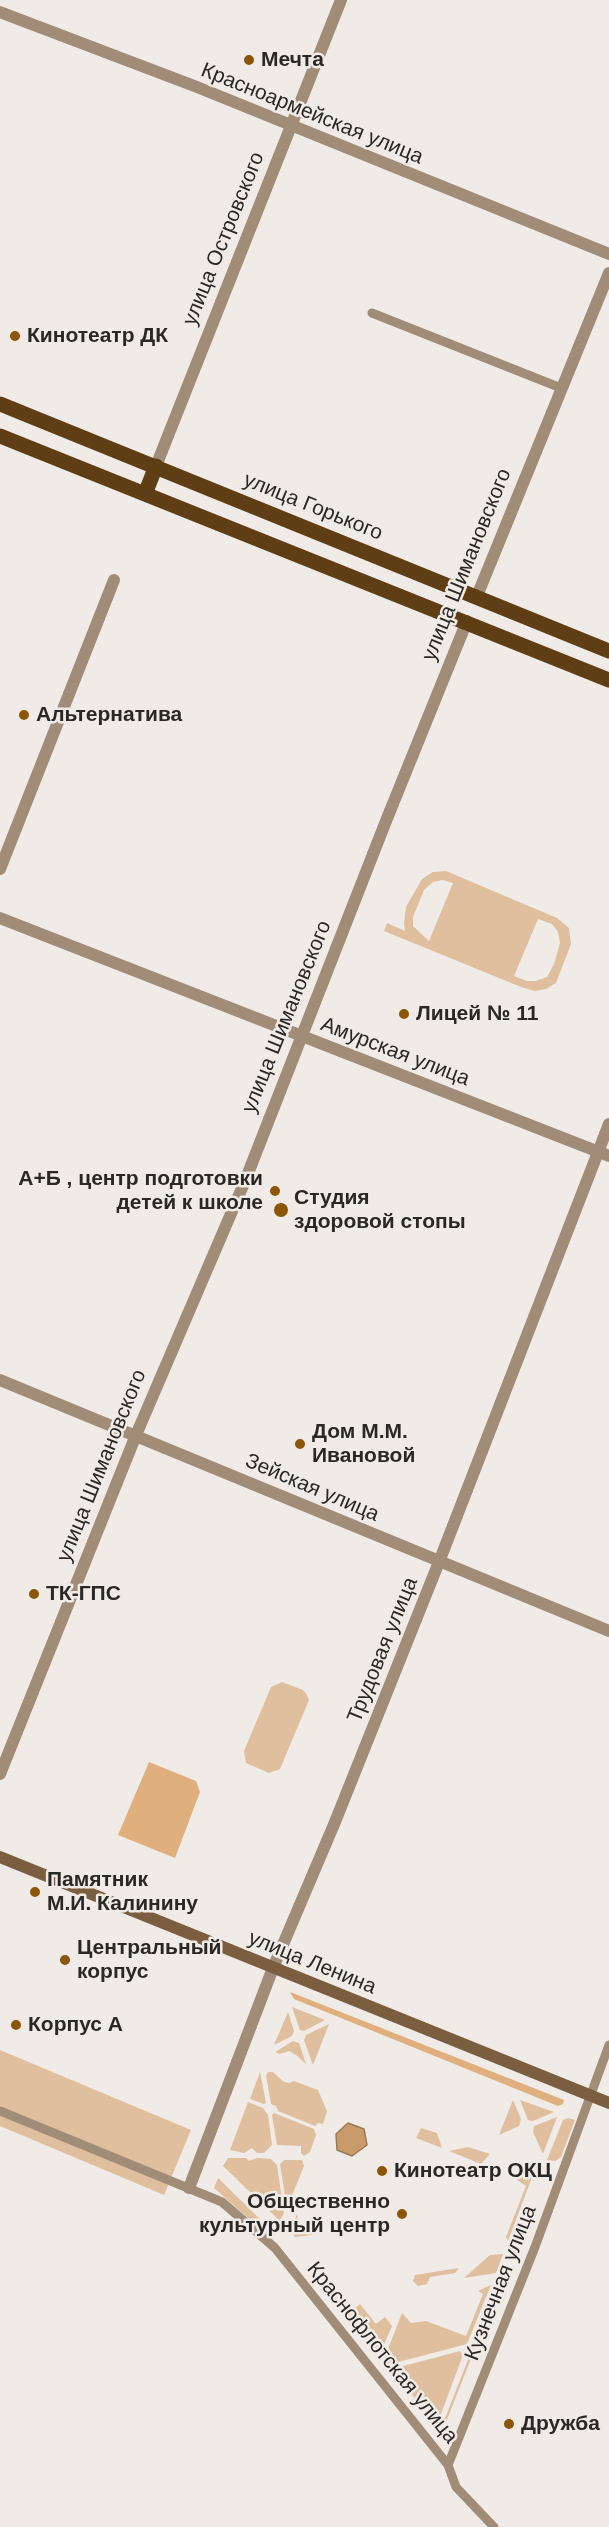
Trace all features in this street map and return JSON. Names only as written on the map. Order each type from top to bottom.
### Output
[{"type":"main road","name":"улица Горького","points":[[0,404],[609,651]]},
{"type":"main road","points":[[0,436],[467,621],[609,680]]},
{"type":"main road","name":"улица Островского","points":[[145,494],[156,466]]},
{"type":"main road","name":"улица Шимановского","points":[[467,621],[477,596]]},
{"type":"main road","name":"улица Ленина","points":[[0,1857],[609,2103]]},
{"type":"street","name":"улица Островского","points":[[156,466],[341,0]]},
{"type":"street","name":"Красноармейская улица","points":[[0,12],[292,125],[609,254]]},
{"type":"street","name":"улица Шимановского","points":[[477,596],[609,273]]},
{"type":"street","points":[[372,313],[561,388]]},
{"type":"street","points":[[0,870],[114,580]]},
{"type":"street","name":"улица Шимановского","points":[[0,1774],[136,1435],[240,1191],[467,621]]},
{"type":"street","name":"Амурская улица","points":[[0,918],[604,1154]]},
{"type":"street","name":"Трудовая улица","points":[[189,2188],[273,1968],[335,1822],[604,1154],[609,1124]]},
{"type":"street","name":"Зейская улица","points":[[0,1380],[609,1630]]},
{"type":"street","name":"Кузнечная улица","points":[[448,2465],[527,2266],[609,2046]]},
{"type":"street","name":"Краснофлотская улица","points":[[0,2111],[222,2202],[275,2248],[448,2465],[456,2487],[494,2527]]},
{"type":"shaded area","points":[[446,871],[557,918],[569,928],[571,944],[556,983],[546,989],[535,991],[521,987],[384,931],[387,923],[405,931],[406,907],[422,879],[433,872]],"holes":[[[443,880],[453,883],[429,941],[413,926],[413,917],[424,890],[433,882]],[[538,919],[552,924],[558,932],[560,943],[554,964],[547,977],[527,981],[514,976]]]},
{"type":"shaded area","points":[[282,1682],[303,1690],[309,1700],[280,1769],[269,1773],[246,1763],[244,1751],[271,1687]]},
{"type":"shaded area","points":[[149,1762],[196,1781],[200,1792],[175,1858],[118,1835]]},
{"type":"shaded area","points":[[290,1992],[564,2100],[563,2104],[558,2106],[294,1999]]},
{"type":"shaded area","points":[[292,2007],[325,2020],[304,2031],[300,2030]]},
{"type":"shaded area","points":[[288,2012],[294,2031],[292,2036],[274,2045]]},
{"type":"shaded area","points":[[329,2024],[313,2065],[304,2040],[306,2035]]},
{"type":"shaded area","points":[[293,2041],[299,2043],[306,2064],[289,2051],[280,2054],[275,2052]]},
{"type":"shaded area","points":[[0,2050],[191,2130],[164,2195],[0,2126]]},
{"type":"shaded area","points":[[260,2072],[266,2103],[264,2104],[250,2099]]},
{"type":"shaded area","points":[[268,2072],[273,2072],[284,2082],[294,2081],[318,2090],[327,2111],[323,2124],[318,2123],[315,2126],[278,2111],[276,2106],[271,2104],[266,2075]]},
{"type":"shaded area","points":[[513,2100],[521,2119],[519,2126],[499,2135]]},
{"type":"shaded area","points":[[520,2100],[554,2112],[533,2121],[528,2120]]},
{"type":"shaded area","points":[[248,2102],[263,2108],[268,2115],[272,2145],[264,2153],[257,2153],[252,2148],[244,2153],[230,2150]]},
{"type":"shaded area","points":[[274,2113],[314,2129],[316,2135],[310,2152],[304,2156],[301,2153],[301,2146],[277,2145],[272,2115]]},
{"type":"shaded area","points":[[557,2117],[543,2154],[533,2132],[534,2126]]},
{"type":"shaded area","points":[[568,2118],[575,2120],[561,2157],[555,2161],[547,2160],[563,2120]]},
{"type":"shaded area","points":[[348,2123],[364,2129],[367,2145],[352,2156],[337,2150],[336,2134]]},
{"type":"shaded area","points":[[421,2128],[437,2133],[442,2148],[416,2138]]},
{"type":"shaded area","points":[[468,2147],[490,2154],[481,2164],[449,2151]]},
{"type":"shaded area","points":[[228,2158],[246,2158],[249,2161],[257,2158],[271,2159],[277,2165],[284,2213],[280,2221],[223,2166]]},
{"type":"shaded area","points":[[284,2160],[302,2160],[304,2166],[287,2208],[280,2164]]},
{"type":"shaded area","points":[[524,2168],[534,2172],[508,2241],[506,2237],[526,2186],[516,2179],[520,2169]]},
{"type":"shaded area","points":[[218,2178],[275,2234],[272,2239],[214,2188]]},
{"type":"shaded area","points":[[297,2214],[299,2226],[312,2225],[312,2235],[295,2237],[290,2231]]},
{"type":"shaded area","points":[[503,2254],[496,2273],[464,2278],[490,2255]]},
{"type":"shaded area","points":[[459,2268],[455,2273],[430,2277],[427,2284],[418,2286],[413,2281],[415,2275]]},
{"type":"shaded area","points":[[491,2285],[467,2344],[387,2365],[383,2362],[402,2313],[411,2323],[426,2321],[466,2336],[483,2294],[478,2291]]},
{"type":"shaded area","points":[[493,2296],[495,2298],[446,2422],[444,2421]]},
{"type":"shaded area","points":[[360,2304],[376,2324],[385,2317],[392,2326],[379,2356],[346,2315]]},
{"type":"shaded area","points":[[460,2351],[463,2355],[438,2422],[434,2422],[394,2372],[396,2368]]},
{"type":"place","name":"Мечта","points":[[249,60]]},
{"type":"place","name":"Кинотеатр ДК","points":[[15,336]]},
{"type":"place","name":"Альтернатива","points":[[24,715]]},
{"type":"place","name":"Лицей № 11","points":[[404,1014]]},
{"type":"place","name":"А+Б , центр подготовки детей к школе","points":[[275,1191]]},
{"type":"place","name":"Студия здоровой стопы","points":[[281,1210]]},
{"type":"place","name":"Дом М.М. Ивановой","points":[[300,1444]]},
{"type":"place","name":"ТК-ГПС","points":[[34,1594]]},
{"type":"place","name":"Памятник М.И. Калинину","points":[[35,1892]]},
{"type":"place","name":"Центральный корпус","points":[[65,1960]]},
{"type":"place","name":"Корпус А","points":[[16,2025]]},
{"type":"place","name":"Кинотеатр ОКЦ","points":[[382,2171]]},
{"type":"place","name":"Общественно культурный центр","points":[[402,2214]]},
{"type":"place","name":"Дружба","points":[[509,2424]]}]
